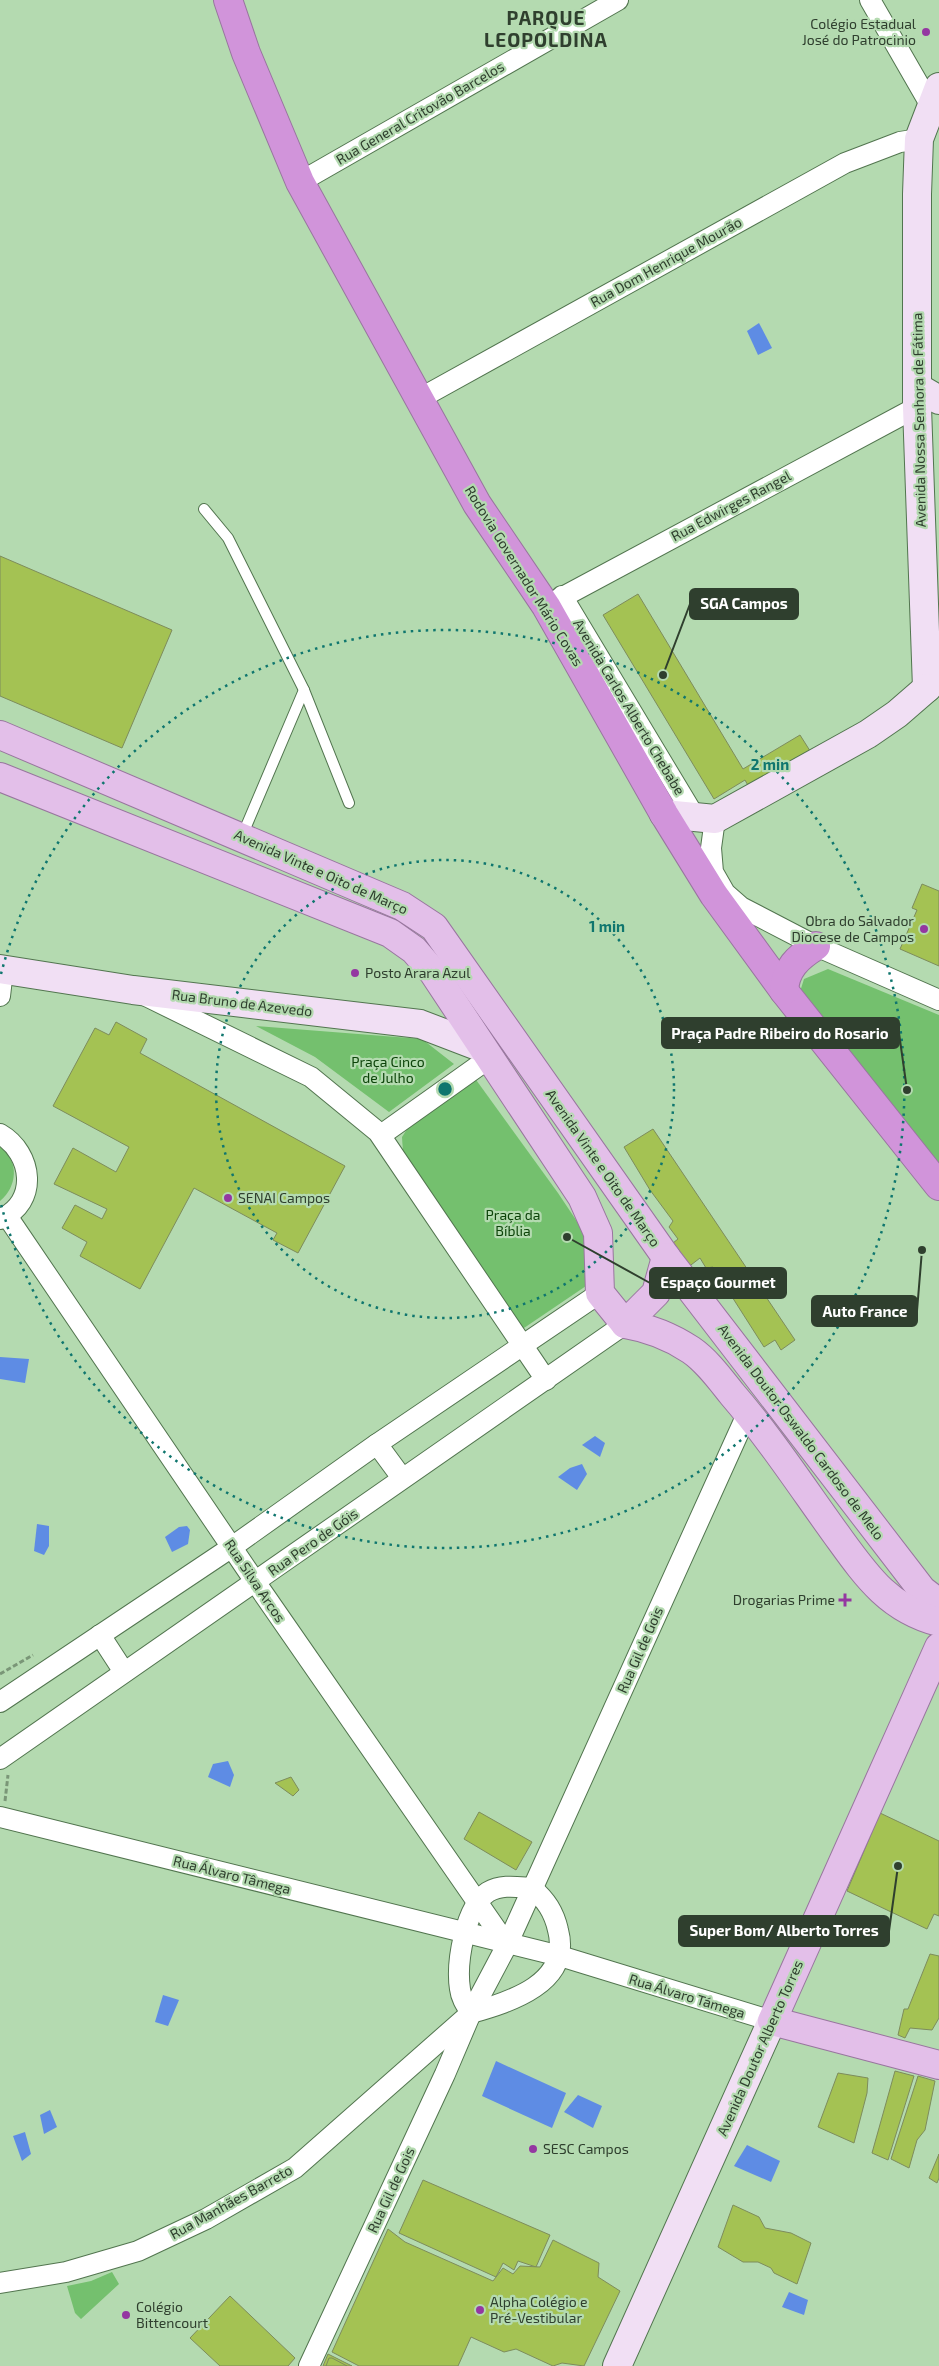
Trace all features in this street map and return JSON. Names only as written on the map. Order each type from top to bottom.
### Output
[{"type":"highway","name":"Rodovia Governador Mário Covas","points":[[228,0],[249,61],[300,182],[478,504],[554,601],[664,814],[714,895],[784,991],[939,1186]]},
{"type":"highway","points":[[784,991],[784,978],[794,962],[816,946]]},
{"type":"main road","name":"Avenida Nossa Senhora de Fátima","points":[[933,690],[924,398],[929,140],[935,97]]},
{"type":"main road","points":[[664,814],[705,819],[868,734],[933,690]]},
{"type":"main road","name":"Avenida Vinte e Oito de Março","points":[[0,735],[402,906],[434,927],[666,1257]]},
{"type":"main road","name":"Avenida Vinte e Oito de Março","points":[[0,777],[390,933],[403,940],[433,972],[484,1053]]},
{"type":"main road","points":[[308,901],[311,887],[319,880],[372,893]]},
{"type":"main road","name":"Rua Bruno de Azevedo","points":[[2,970],[133,990],[420,1024],[484,1053]]},
{"type":"main road","points":[[484,1053],[582,1197],[598,1233],[600,1293],[625,1324],[648,1328],[692,1351],[717,1375],[748,1412],[866,1576],[897,1605],[922,1618],[939,1622]]},
{"type":"main road","points":[[625,1324],[656,1294],[666,1257]]},
{"type":"main road","name":"Avenida Doutor Oswaldo Cardoso de Melo","points":[[666,1257],[922,1590],[939,1604]]},
{"type":"main road","name":"Avenida Doutor Alberto Torres","points":[[617,2366],[939,1647]]},
{"type":"main road","name":"Rua Álvaro Támega","points":[[772,2021],[939,2065]]},
{"type":"street","name":"Rua General Critovão Barcelos","points":[[300,182],[618,0]]},
{"type":"street","points":[[870,0],[935,97]]},
{"type":"street","name":"Rua Dom Henrique Mourão","points":[[419,399],[845,163],[900,142],[929,140]]},
{"type":"street","name":"Rua Edwirges Rangel","points":[[554,601],[924,398]]},
{"type":"street","name":"Avenida Carlos Alberto Chebabe","points":[[554,601],[705,819]]},
{"type":"street","points":[[705,819],[711,848],[713,872],[725,893],[740,907],[816,946],[939,1000]]},
{"type":"street","points":[[0,996],[2,970]]},
{"type":"street","points":[[133,990],[311,1077],[380,1135],[546,1380]]},
{"type":"street","points":[[380,1135],[484,1053]]},
{"type":"street","points":[[0,1134],[16,1146],[26,1164],[27,1183],[21,1202],[4,1217]]},
{"type":"street","name":"Rua Silva Arcos","points":[[4,1217],[507,1945]]},
{"type":"street","points":[[0,1702],[232,1547],[377,1444],[600,1293]]},
{"type":"street","name":"Rua Pero de Góis","points":[[0,1759],[256,1583],[402,1478],[625,1324]]},
{"type":"street","name":"Rua Gil de Gois","points":[[309,2366],[445,2074],[471,2013],[507,1945],[748,1412]]},
{"type":"street","points":[[377,1444],[402,1478]]},
{"type":"street","points":[[100,1634],[124,1672]]},
{"type":"street","name":"Rua Álvaro Tâmega","points":[[0,1817],[464,1934]]},
{"type":"street","points":[[505,1886],[532,1888],[543,1898],[554,1915],[560,1936],[560,1956],[553,1970],[524,1994],[504,2003],[471,2013],[464,2002],[460,1988],[464,1934],[477,1903],[487,1893],[505,1886]]},
{"type":"street","name":"Rua Álvaro Támega","points":[[464,1934],[560,1956],[772,2021]]},
{"type":"street","name":"Rua Manhães Barreto","points":[[0,2283],[66,2272],[138,2251],[206,2219],[295,2168],[424,2052],[471,2013]]},
{"type":"street","points":[[424,2052],[434,2060],[445,2074]]},
{"type":"lane","points":[[204,509],[228,538],[304,690],[349,803]]},
{"type":"lane","points":[[242,837],[304,690]]},
{"type":"path","points":[[0,1674],[34,1654]]},
{"type":"green space","points":[[828,969],[939,1015],[939,1165],[798,998],[804,979]]},
{"type":"green space","name":"Praça Cinco de Julho","points":[[256,1026],[422,1039],[454,1064],[389,1112],[315,1057]]},
{"type":"green space","name":"Praça da Bíblia","points":[[474,1077],[582,1229],[590,1259],[586,1286],[521,1330],[403,1152],[402,1137],[411,1123]]},
{"type":"green space","points":[[0,1147],[11,1159],[14,1174],[10,1189],[0,1201]]},
{"type":"green space","points":[[112,2272],[119,2284],[81,2319],[75,2313],[67,2286],[91,2281]]},
{"type":"water","points":[[759,323],[772,348],[758,355],[747,331]]},
{"type":"water","points":[[0,1357],[29,1359],[25,1383],[0,1379]]},
{"type":"water","points":[[595,1436],[605,1443],[600,1457],[582,1445]]},
{"type":"water","points":[[582,1464],[587,1474],[577,1490],[558,1477],[570,1468]]},
{"type":"water","points":[[37,1524],[49,1526],[49,1546],[44,1555],[34,1551]]},
{"type":"water","points":[[187,1526],[190,1530],[188,1544],[172,1552],[165,1537],[179,1527]]},
{"type":"water","points":[[228,1761],[234,1775],[230,1787],[208,1777],[213,1764]]},
{"type":"water","points":[[163,1995],[179,2000],[168,2026],[155,2022]]},
{"type":"water","points":[[496,2061],[566,2093],[552,2128],[482,2096]]},
{"type":"water","points":[[578,2095],[602,2106],[593,2128],[564,2112]]},
{"type":"water","points":[[50,2110],[57,2127],[44,2134],[40,2115]]},
{"type":"water","points":[[25,2132],[31,2154],[22,2161],[13,2136]]},
{"type":"water","points":[[747,2145],[780,2161],[771,2182],[734,2166]]},
{"type":"water","points":[[789,2292],[808,2300],[804,2315],[782,2307]]},
{"type":"building","points":[[0,556],[172,630],[122,748],[0,696]]},
{"type":"building","points":[[638,594],[743,769],[800,735],[812,754],[751,791],[745,780],[714,799],[603,615]]},
{"type":"building","name":"Obra do Salvador Diocese de Campos","points":[[922,884],[939,891],[939,966],[900,949],[917,910],[912,908]]},
{"type":"building","points":[[116,1022],[147,1039],[140,1053],[345,1166],[298,1253],[273,1240],[277,1233],[194,1188],[140,1289],[80,1256],[87,1242],[62,1228],[75,1205],[102,1219],[107,1209],[54,1184],[73,1148],[116,1172],[129,1147],[53,1106],[95,1028],[109,1035]]},
{"type":"building","points":[[653,1129],[795,1340],[781,1350],[775,1340],[764,1347],[713,1267],[706,1268],[700,1258],[687,1268],[668,1247],[678,1239],[669,1227],[673,1221],[650,1190],[624,1147]]},
{"type":"building","points":[[291,1777],[299,1790],[293,1796],[275,1783]]},
{"type":"building","points":[[479,1812],[532,1842],[516,1870],[464,1839]]},
{"type":"building","points":[[880,1813],[939,1841],[939,1916],[934,1914],[927,1929],[847,1891]]},
{"type":"building","points":[[930,1954],[939,1956],[939,2018],[932,2030],[910,2028],[905,2038],[898,2035],[904,2009],[908,2009]]},
{"type":"building","points":[[895,2071],[914,2076],[888,2160],[872,2153]]},
{"type":"building","points":[[838,2073],[868,2078],[867,2093],[854,2143],[818,2127]]},
{"type":"building","points":[[918,2076],[935,2081],[925,2130],[917,2140],[909,2168],[891,2159]]},
{"type":"building","points":[[939,2154],[939,2178],[937,2183],[929,2178]]},
{"type":"building","points":[[423,2180],[550,2235],[536,2267],[518,2261],[514,2270],[503,2263],[496,2277],[399,2233]]},
{"type":"building","points":[[733,2205],[759,2217],[765,2228],[791,2233],[811,2243],[797,2284],[774,2273],[771,2268],[758,2262],[743,2262],[718,2247]]},
{"type":"building","name":"Alpha Colégio e Pré-Vestibular","points":[[388,2229],[405,2242],[493,2281],[503,2268],[513,2274],[520,2266],[540,2267],[553,2240],[599,2263],[598,2277],[620,2291],[584,2366],[562,2363],[553,2366],[516,2349],[504,2352],[471,2337],[458,2366],[359,2366],[332,2352]]},
{"type":"building","points":[[230,2296],[295,2358],[288,2366],[220,2366],[190,2338]]},
{"type":"building","points":[[328,2354],[352,2366],[323,2366]]},
{"type":"building","points":[[329,2358],[332,2358],[347,2366],[326,2366]]},
{"type":"place","name":"Colégio Estadual José do Patrocinio","points":[[926,32]]},
{"type":"place","name":"SGA Campos","points":[[663,675]]},
{"type":"place","name":"Obra do Salvador Diocese de Campos","points":[[924,929]]},
{"type":"place","name":"Posto Arara Azul","points":[[355,973]]},
{"type":"place","name":"Praça Padre Ribeiro do Rosario","points":[[907,1090]]},
{"type":"place","name":"SENAI Campos","points":[[228,1198]]},
{"type":"place","name":"Espaço Gourmet","points":[[567,1237]]},
{"type":"place","name":"Auto France","points":[[922,1250]]},
{"type":"place","name":"Drogarias Prime","points":[[845,1600]]},
{"type":"place","name":"Super Bom/ Alberto Torres","points":[[898,1866]]},
{"type":"place","name":"SESC Campos","points":[[533,2149]]},
{"type":"place","name":"Alpha Colégio e Pré-Vestibular","points":[[480,2310]]},
{"type":"place","name":"Colégio Bittencourt","points":[[126,2315]]},
{"type":"district","name":"PARQUE LEOPOLDINA","points":[[546,29]]}]
